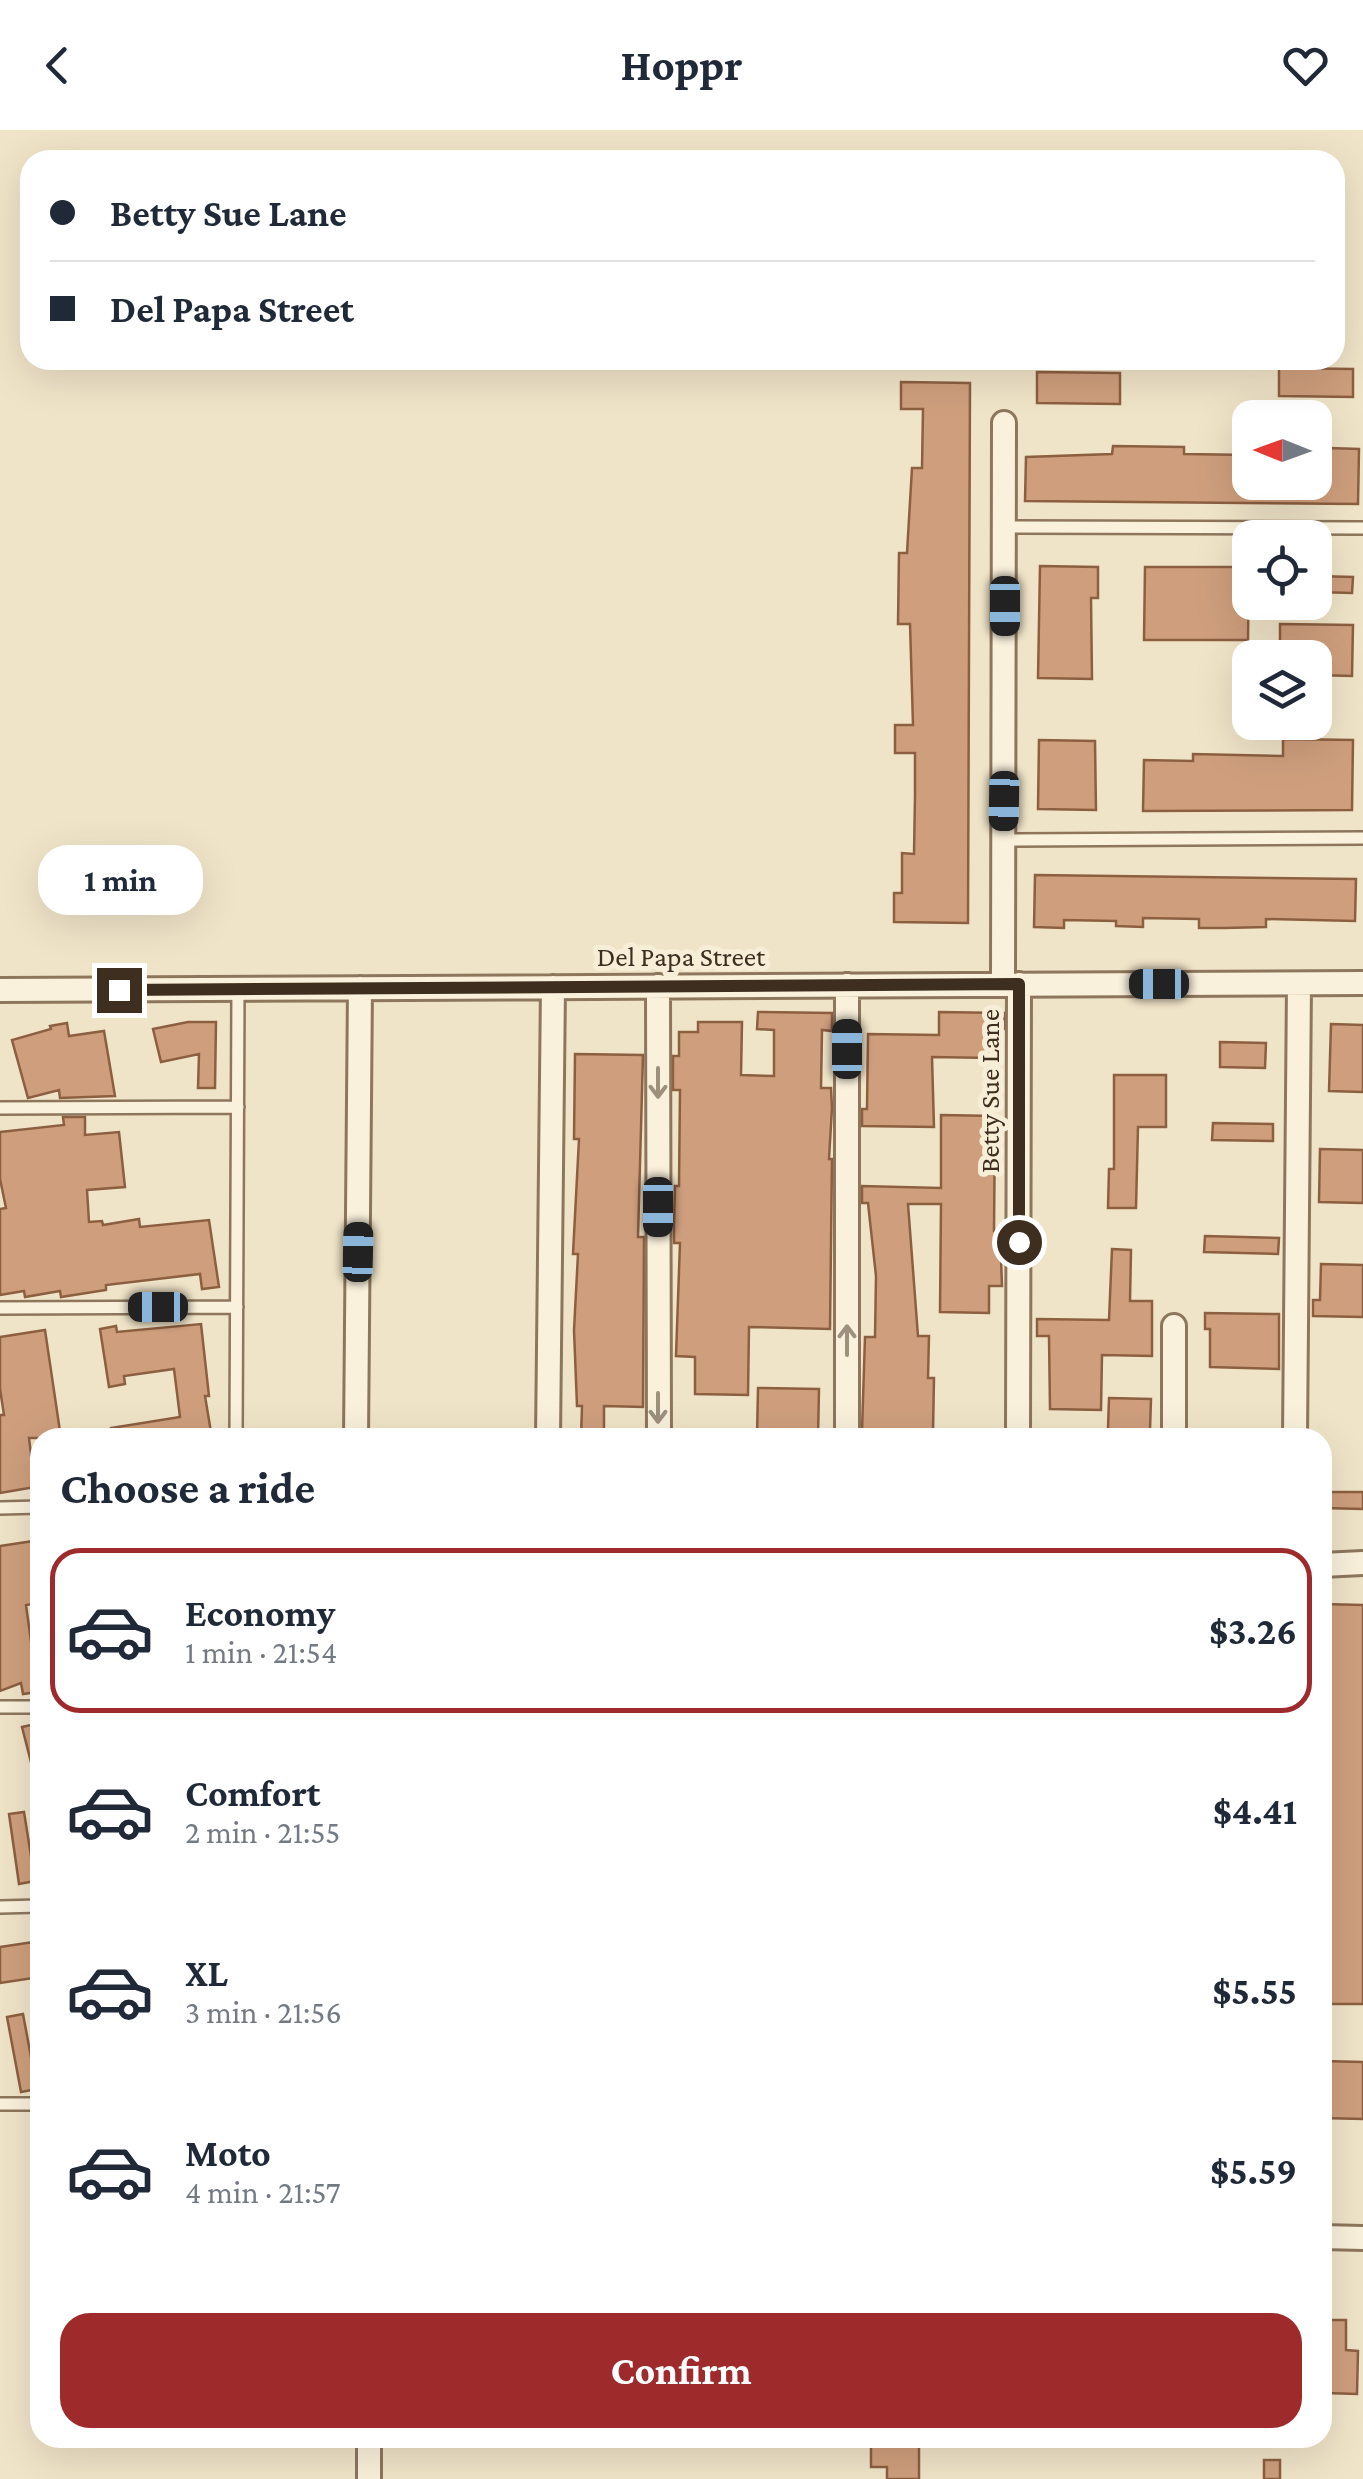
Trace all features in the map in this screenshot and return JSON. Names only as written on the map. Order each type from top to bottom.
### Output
[{"type":"street","name":"Betty Sue Lane","points":[[1004,424],[1003,840],[1011,984],[1018,1428]]},
{"type":"street","name":"Del Papa Street","points":[[0,990],[1363,983]]},
{"type":"street","points":[[1295,1428],[1299,984]]},
{"type":"street","points":[[847,1428],[848,985]]},
{"type":"street","points":[[548,1428],[554,986]]},
{"type":"street","points":[[658,986],[658,1428]]},
{"type":"street","points":[[356,1428],[360,988]]},
{"type":"street","points":[[1174,1326],[1174,1428]]},
{"type":"street","points":[[1332,1565],[1363,1563]]},
{"type":"street","points":[[1332,2237],[1363,2238]]},
{"type":"street","points":[[369,2448],[369,2479]]},
{"type":"lane","points":[[1006,528],[1363,528]]},
{"type":"lane","points":[[1003,840],[1363,838]]},
{"type":"lane","points":[[236,1428],[238,989]]},
{"type":"lane","points":[[0,1108],[238,1107]]},
{"type":"lane","points":[[0,1308],[237,1307]]},
{"type":"lane","points":[[0,1508],[30,1508]]},
{"type":"lane","points":[[0,1707],[30,1706]]},
{"type":"lane","points":[[0,1907],[30,1906]]},
{"type":"lane","points":[[0,2104],[30,2104]]},
{"type":"building","points":[[1353,369],[1353,397],[1279,396],[1279,370]]},
{"type":"building","points":[[1037,372],[1120,373],[1120,404],[1037,403]]},
{"type":"building","points":[[901,382],[970,383],[968,923],[894,922],[894,893],[902,893],[902,853],[914,854],[915,753],[895,753],[895,725],[913,725],[910,624],[898,624],[899,553],[907,553],[912,468],[922,468],[923,409],[901,409]]},
{"type":"building","points":[[1113,446],[1184,447],[1184,454],[1232,455],[1232,500],[1332,500],[1332,448],[1359,449],[1358,504],[1025,501],[1026,457],[1112,454]]},
{"type":"building","points":[[1040,566],[1098,567],[1098,598],[1091,598],[1092,679],[1038,678]]},
{"type":"building","points":[[1145,567],[1232,567],[1232,620],[1248,620],[1248,640],[1144,640]]},
{"type":"building","points":[[1332,576],[1353,577],[1352,593],[1332,592]]},
{"type":"building","points":[[1280,624],[1353,625],[1352,676],[1332,675],[1332,640],[1280,640]]},
{"type":"building","points":[[1039,740],[1095,741],[1096,810],[1038,809]]},
{"type":"building","points":[[1283,740],[1353,740],[1352,810],[1143,811],[1144,760],[1193,761],[1193,754],[1283,756]]},
{"type":"building","points":[[1035,875],[1356,879],[1355,921],[1266,919],[1266,927],[1199,928],[1199,919],[1143,918],[1143,927],[1116,926],[1116,921],[1064,920],[1064,928],[1034,927]]},
{"type":"building","points":[[758,1012],[832,1013],[832,1031],[822,1030],[821,1088],[831,1088],[832,1108],[830,1329],[749,1327],[748,1395],[695,1394],[695,1357],[676,1356],[680,1243],[674,1243],[674,1225],[675,1186],[679,1186],[680,1090],[673,1090],[673,1056],[679,1056],[679,1032],[698,1032],[698,1022],[742,1022],[741,1075],[774,1076],[774,1030],[757,1029]]},
{"type":"building","points":[[939,1012],[1004,1013],[1004,1029],[992,1029],[992,1058],[932,1057],[934,1127],[862,1126],[862,1109],[867,1109],[868,1034],[939,1035]]},
{"type":"building","points":[[188,1022],[216,1022],[215,1088],[198,1088],[199,1054],[161,1062],[153,1029]]},
{"type":"building","points":[[67,1023],[69,1036],[104,1031],[115,1096],[60,1098],[59,1090],[28,1098],[12,1040]]},
{"type":"building","points":[[1331,1024],[1363,1025],[1363,1092],[1329,1091]]},
{"type":"building","points":[[1220,1042],[1266,1043],[1265,1068],[1220,1067]]},
{"type":"building","points":[[575,1054],[643,1055],[638,1237],[644,1237],[643,1407],[604,1406],[604,1428],[581,1428],[582,1406],[577,1406],[574,1330],[578,1254],[573,1254],[579,1139],[574,1139]]},
{"type":"building","points":[[1114,1075],[1166,1075],[1166,1127],[1138,1127],[1136,1208],[1108,1208],[1109,1169],[1114,1169]]},
{"type":"building","points":[[941,1115],[995,1116],[994,1231],[1000,1231],[1002,1286],[989,1286],[989,1313],[940,1312],[941,1204],[908,1204],[918,1336],[929,1336],[928,1378],[934,1378],[933,1428],[862,1428],[865,1337],[875,1337],[876,1276],[868,1203],[862,1203],[862,1186],[941,1188]]},
{"type":"building","points":[[63,1117],[85,1117],[85,1135],[119,1132],[125,1187],[87,1190],[89,1222],[102,1221],[103,1225],[139,1219],[140,1227],[209,1220],[219,1287],[202,1289],[200,1274],[106,1285],[106,1290],[61,1297],[60,1291],[25,1297],[24,1291],[0,1295],[0,1209],[6,1208],[0,1179],[0,1132],[64,1125]]},
{"type":"building","points":[[1213,1123],[1273,1124],[1273,1141],[1212,1140]]},
{"type":"building","points":[[1320,1149],[1363,1150],[1363,1203],[1319,1202]]},
{"type":"building","points":[[1205,1236],[1279,1238],[1278,1254],[1204,1252]]},
{"type":"building","points":[[1112,1249],[1131,1250],[1130,1301],[1152,1301],[1152,1356],[1102,1355],[1101,1410],[1050,1409],[1049,1336],[1037,1336],[1037,1319],[1109,1320]]},
{"type":"building","points":[[1321,1264],[1363,1265],[1363,1317],[1313,1316],[1313,1300],[1320,1300]]},
{"type":"building","points":[[1205,1313],[1279,1314],[1279,1369],[1210,1367],[1210,1329],[1205,1329]]},
{"type":"building","points":[[201,1324],[210,1428],[111,1428],[180,1417],[174,1369],[124,1376],[125,1384],[109,1387],[100,1329],[116,1326],[117,1332]]},
{"type":"building","points":[[45,1330],[60,1428],[30,1428],[30,1488],[0,1493],[0,1415],[4,1415],[0,1337]]},
{"type":"building","points":[[758,1388],[819,1389],[818,1428],[757,1428]]},
{"type":"building","points":[[1109,1398],[1151,1399],[1150,1428],[1108,1428]]},
{"type":"building","points":[[1332,1492],[1363,1492],[1363,1509],[1332,1508]]},
{"type":"building","points":[[30,1542],[30,1604],[26,1605],[30,1693],[23,1694],[21,1683],[0,1691],[0,1546]]},
{"type":"building","points":[[1332,1604],[1363,1605],[1363,2004],[1332,2004]]},
{"type":"building","points":[[30,1725],[30,1758],[22,1727]]},
{"type":"building","points":[[24,1812],[30,1882],[19,1884],[9,1814]]},
{"type":"building","points":[[30,1942],[30,1978],[0,1983],[0,1947]]},
{"type":"building","points":[[23,2014],[30,2052],[30,2090],[21,2092],[7,2017]]},
{"type":"building","points":[[1332,2061],[1363,2062],[1363,2119],[1332,2118]]},
{"type":"building","points":[[1332,2320],[1346,2320],[1346,2350],[1358,2351],[1357,2394],[1332,2393]]},
{"type":"building","points":[[871,2448],[919,2448],[919,2479],[887,2479],[887,2467],[871,2467]]},
{"type":"building","points":[[1264,2460],[1280,2460],[1280,2479],[1264,2479]]},
{"type":"route","points":[[119,990],[1019,984],[1019,1242]]}]
